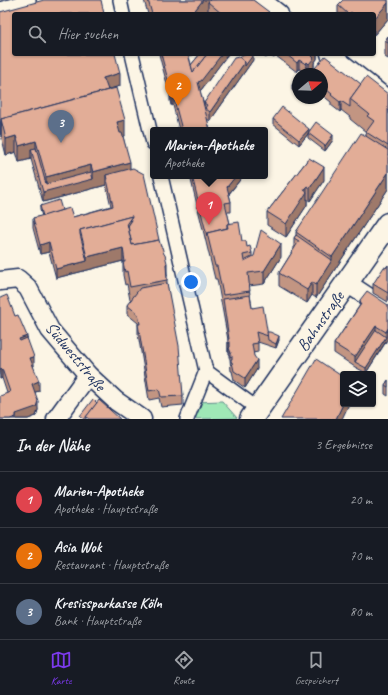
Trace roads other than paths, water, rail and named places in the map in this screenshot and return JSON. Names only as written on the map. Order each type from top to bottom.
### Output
[{"type":"main road","name":"Bahnstraße","points":[[255,414],[388,224]]},
{"type":"street","points":[[0,9],[30,0]]},
{"type":"street","points":[[120,0],[123,12]]},
{"type":"street","points":[[261,0],[276,12]]},
{"type":"street","points":[[132,56],[150,130]]},
{"type":"street","points":[[333,56],[388,100]]},
{"type":"street","points":[[162,179],[206,372],[188,419]]},
{"type":"street","name":"Südweststraße","points":[[0,281],[18,279],[28,288],[50,330],[88,375],[116,401],[142,419]]},
{"type":"street","points":[[347,283],[388,310]]},
{"type":"street","points":[[206,372],[255,414]]},
{"type":"street","points":[[56,419],[88,375]]},
{"type":"place","name":"Asia Wok","points":[[178,106]]},
{"type":"place","name":"Kresissparkasse Köln","points":[[61,143]]},
{"type":"place","name":"Marien-Apotheke","points":[[209,225]]}]
